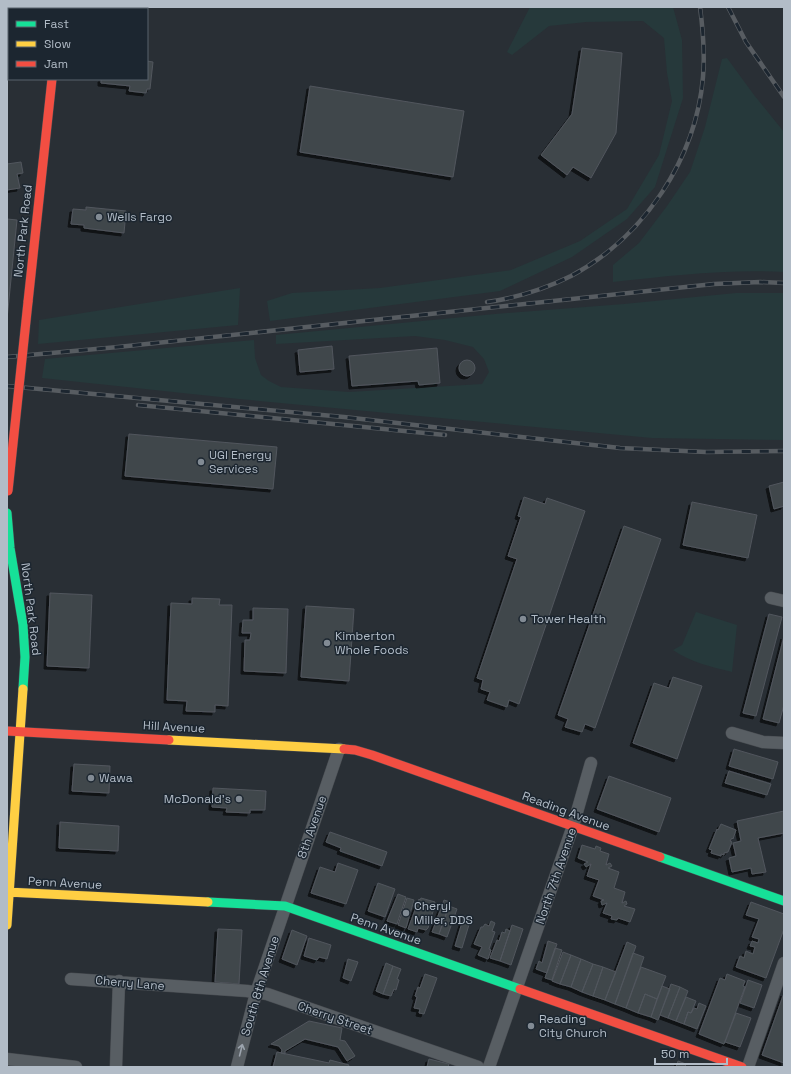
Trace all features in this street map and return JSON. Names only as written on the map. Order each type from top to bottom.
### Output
[{"type":"street","name":"North Park Road","points":[[7,494],[52,80]]},
{"type":"street","name":"North Park Road","points":[[7,513],[10,548],[25,648],[21,731],[11,810],[7,925]]},
{"type":"street","points":[[771,598],[784,600]]},
{"type":"street","name":"Hill Avenue","points":[[7,731],[340,749]]},
{"type":"street","points":[[732,733],[763,742],[784,743]]},
{"type":"street","name":"Reading Avenue","points":[[340,749],[355,750],[372,755],[784,901]]},
{"type":"street","name":"8th Avenue","points":[[285,906],[340,749]]},
{"type":"street","name":"North 7th Avenue","points":[[489,1067],[573,826],[591,763]]},
{"type":"street","name":"Penn Avenue","points":[[8,892],[285,906],[742,1067]]},
{"type":"street","name":"South 8th Avenue","points":[[237,1067],[256,993],[285,906]]},
{"type":"street","points":[[748,1067],[784,963]]},
{"type":"street","name":"Cherry Lane","points":[[71,979],[119,981],[188,988]]},
{"type":"street","points":[[116,1067],[119,981]]},
{"type":"street","name":"Cherry Street","points":[[188,988],[267,994],[478,1067]]},
{"type":"street","points":[[7,1059],[76,1067]]},
{"type":"shaded area","points":[[530,7],[673,7],[682,40],[683,98],[655,187],[627,219],[572,257],[500,291],[270,321],[267,301],[292,293],[380,288],[511,270],[580,241],[627,209],[659,155],[672,101],[667,73],[664,38],[643,21],[586,22],[549,26],[512,55],[507,52]]},
{"type":"shaded area","points":[[727,58],[784,132],[784,272],[719,272],[613,282],[613,265],[639,243],[690,172],[705,127],[722,59]]},
{"type":"shaded area","points":[[240,288],[238,325],[38,344],[39,320]]},
{"type":"shaded area","points":[[736,293],[784,293],[784,440],[652,438],[239,399],[42,378],[45,359],[254,340],[255,358],[261,375],[281,387],[349,392],[482,384],[489,372],[484,359],[473,347],[445,340],[415,336],[276,344],[276,335]]},
{"type":"shaded area","points":[[696,612],[737,625],[732,672],[694,661],[673,650],[682,645]]},
{"type":"building","points":[[7,11],[8,67],[7,67]]},
{"type":"building","points":[[582,48],[622,53],[616,133],[591,178],[573,167],[567,175],[541,155],[572,114]]},
{"type":"building","points":[[148,61],[153,62],[150,89],[147,89],[146,93],[129,91],[130,86],[101,83],[101,80],[148,80]]},
{"type":"building","points":[[310,86],[464,111],[453,177],[300,152]]},
{"type":"building","points":[[21,162],[23,173],[17,174],[20,188],[7,190],[7,164]]},
{"type":"building","name":"Wells Fargo","points":[[86,207],[126,211],[124,233],[84,228],[84,225],[71,224],[73,209],[86,210]]},
{"type":"building","points":[[7,219],[17,220],[7,319]]},
{"type":"building","points":[[332,346],[334,369],[300,372],[298,350]]},
{"type":"building","points":[[437,348],[440,383],[419,385],[418,381],[352,386],[349,356]]},
{"type":"building","points":[[467,360],[473,362],[475,368],[473,374],[467,376],[461,374],[459,368],[461,362]]},
{"type":"building","name":"UGI Energy Services","points":[[129,434],[277,447],[273,489],[125,476]]},
{"type":"building","points":[[784,482],[784,506],[774,509],[769,486]]},
{"type":"building","name":"Tower Health","points":[[524,497],[545,504],[547,498],[585,511],[519,704],[509,700],[507,707],[487,700],[490,692],[481,689],[483,680],[477,678],[517,559],[508,556],[521,517],[518,516]]},
{"type":"building","points":[[692,502],[757,515],[748,558],[683,545]]},
{"type":"building","points":[[624,526],[661,539],[595,728],[585,724],[582,732],[565,727],[568,719],[558,715]]},
{"type":"building","points":[[50,593],[92,595],[89,668],[47,666]]},
{"type":"building","points":[[192,598],[220,599],[219,605],[232,605],[228,706],[215,705],[215,712],[186,711],[187,701],[167,700],[171,603],[192,604]]},
{"type":"building","name":"Kimberton Whole Foods","points":[[306,606],[354,609],[349,681],[301,677]]},
{"type":"building","points":[[253,608],[288,609],[286,673],[244,671],[245,640],[250,640],[251,633],[242,633],[243,620],[253,620]]},
{"type":"building","points":[[769,614],[782,617],[756,716],[743,713]]},
{"type":"building","points":[[784,636],[784,705],[779,723],[763,719]]},
{"type":"building","points":[[673,677],[702,686],[677,759],[633,743],[654,683],[669,688]]},
{"type":"building","points":[[734,749],[778,762],[773,779],[729,766]]},
{"type":"building","name":"Wawa","points":[[74,764],[110,766],[109,793],[72,791]]},
{"type":"building","points":[[729,771],[771,784],[767,795],[725,783]]},
{"type":"building","points":[[609,776],[671,798],[659,832],[597,809]]},
{"type":"building","name":"McDonald's","points":[[213,788],[266,791],[265,810],[250,810],[250,813],[226,812],[227,808],[212,807]]},
{"type":"building","points":[[784,811],[784,833],[758,838],[766,872],[752,874],[751,868],[732,872],[729,858],[736,856],[733,843],[741,841],[737,821]]},
{"type":"building","points":[[60,822],[119,826],[118,851],[59,848]]},
{"type":"building","points":[[721,824],[736,830],[733,839],[732,838],[730,841],[732,842],[728,852],[724,853],[724,855],[721,854],[721,856],[711,853],[712,850],[709,849],[717,829],[718,830]]},
{"type":"building","points":[[330,832],[387,852],[382,866],[340,851],[341,848],[326,842]]},
{"type":"building","points":[[582,845],[595,849],[596,846],[601,848],[600,851],[609,854],[606,865],[610,863],[612,866],[608,868],[619,872],[614,888],[625,892],[622,903],[626,901],[627,904],[624,906],[635,909],[630,922],[618,918],[617,920],[611,919],[612,916],[603,913],[607,903],[602,905],[601,901],[604,900],[593,896],[599,880],[587,876],[591,864],[586,867],[584,864],[588,862],[578,858]]},
{"type":"building","points":[[338,863],[358,870],[346,904],[311,893],[320,867],[335,872]]},
{"type":"building","points":[[378,883],[395,889],[385,917],[368,911]]},
{"type":"building","points":[[398,894],[406,897],[397,924],[387,921]]},
{"type":"building","name":"Cheryl Miller, DDS","points":[[407,898],[414,900],[406,928],[398,925]]},
{"type":"building","points":[[421,898],[435,902],[435,905],[428,928],[426,930],[418,928],[417,932],[408,929],[419,899],[420,900]]},
{"type":"building","points":[[444,900],[450,902],[439,934],[432,932]]},
{"type":"building","points":[[751,902],[784,914],[784,929],[766,978],[736,967],[740,956],[744,958],[746,951],[753,954],[755,947],[750,946],[752,941],[758,943],[759,939],[752,937],[759,919],[746,915]]},
{"type":"building","points":[[449,906],[457,909],[447,937],[439,934]]},
{"type":"building","points":[[464,916],[471,918],[462,948],[455,946]]},
{"type":"building","points":[[491,921],[495,923],[492,931],[495,932],[489,949],[491,950],[488,959],[478,955],[482,947],[474,944],[481,927],[485,924],[489,926]]},
{"type":"building","points":[[512,925],[523,929],[511,965],[500,961]]},
{"type":"building","points":[[218,929],[242,930],[239,984],[215,982]]},
{"type":"building","points":[[506,929],[510,931],[500,961],[490,958],[497,940],[499,941],[502,932],[505,933]]},
{"type":"building","points":[[292,930],[307,936],[297,965],[282,959]]},
{"type":"building","points":[[309,938],[331,945],[327,959],[319,957],[317,960],[304,956]]},
{"type":"building","points":[[548,941],[557,944],[547,973],[536,969],[539,961],[542,963]]},
{"type":"building","points":[[627,942],[636,946],[615,1004],[605,1000]]},
{"type":"building","points":[[555,948],[562,950],[552,980],[545,978]]},
{"type":"building","points":[[563,952],[571,955],[560,984],[552,981]]},
{"type":"building","points":[[633,953],[644,957],[626,1008],[615,1004]]},
{"type":"building","points":[[571,955],[581,959],[571,987],[560,984]]},
{"type":"building","points":[[348,959],[358,962],[351,981],[343,978]]},
{"type":"building","points":[[581,959],[593,964],[582,992],[571,987]]},
{"type":"building","points":[[386,963],[393,966],[383,994],[376,991]]},
{"type":"building","points":[[593,964],[603,967],[593,996],[582,992]]},
{"type":"building","points":[[393,966],[401,969],[397,979],[399,980],[396,990],[394,989],[391,996],[383,994]]},
{"type":"building","points":[[603,967],[616,972],[605,1000],[593,996]]},
{"type":"building","points":[[641,967],[666,976],[657,999],[645,994],[638,1013],[626,1008]]},
{"type":"building","points":[[425,974],[437,978],[424,1014],[419,1013],[420,1009],[414,1008],[417,997],[415,996],[418,987],[420,988]]},
{"type":"building","points":[[727,974],[745,981],[743,986],[745,987],[724,1044],[699,1034],[720,978],[725,980]]},
{"type":"building","points":[[748,980],[762,985],[754,1008],[740,1003]]},
{"type":"building","points":[[671,984],[680,987],[668,1018],[660,1015]]},
{"type":"building","points":[[662,986],[670,989],[658,1020],[651,1017]]},
{"type":"building","points":[[680,987],[688,991],[676,1021],[668,1018]]},
{"type":"building","points":[[784,993],[784,1063],[762,1055]]},
{"type":"building","points":[[645,994],[657,999],[651,1017],[638,1013]]},
{"type":"building","points":[[686,997],[696,1001],[691,1013],[688,1012],[684,1024],[676,1021]]},
{"type":"building","points":[[699,1003],[706,1006],[697,1029],[684,1024],[688,1012],[691,1013],[694,1008],[697,1009]]},
{"type":"building","points":[[736,1013],[751,1018],[740,1047],[725,1042]]},
{"type":"building","points":[[309,1021],[342,1028],[340,1040],[345,1041],[355,1056],[347,1061],[338,1047],[305,1039],[285,1051],[285,1054],[281,1053],[282,1050],[279,1046],[271,1044]]},
{"type":"building","points":[[277,1052],[329,1063],[330,1060],[349,1065],[348,1067],[273,1067]]},
{"type":"building","points":[[429,1059],[449,1064],[448,1067],[427,1067]]},
{"type":"building","points":[[678,1061],[686,1064],[685,1067],[676,1067]]},
{"type":"railway","points":[[487,302],[519,295],[551,285],[571,276],[597,260],[621,240],[643,218],[662,193],[677,166],[690,137],[698,107],[703,77],[704,59],[700,7]]},
{"type":"railway","points":[[728,7],[746,42],[784,97]]},
{"type":"railway","points":[[7,357],[118,347],[714,284],[760,282],[784,283]]},
{"type":"railway","points":[[7,386],[344,417],[620,448],[706,452],[784,451]]},
{"type":"railway","points":[[138,405],[445,435]]},
{"type":"traffic: fast","points":[[7,513],[10,548],[23,625],[25,657],[23,689]]},
{"type":"traffic: fast","points":[[660,857],[784,901]]},
{"type":"traffic: fast","points":[[208,902],[285,906],[520,989]]},
{"type":"traffic: slow","points":[[7,925],[23,689]]},
{"type":"traffic: slow","points":[[169,740],[344,749]]},
{"type":"traffic: slow","points":[[7,892],[208,902]]},
{"type":"traffic: jam","points":[[28,302],[52,80]]},
{"type":"traffic: jam","points":[[8,491],[28,302]]},
{"type":"traffic: jam","points":[[7,731],[169,740]]},
{"type":"traffic: jam","points":[[344,749],[355,750],[372,755],[660,857]]},
{"type":"traffic: jam","points":[[520,989],[742,1067]]},
{"type":"place","name":"Wells Fargo","points":[[99,217]]},
{"type":"place","name":"UGI Energy Services","points":[[201,462]]},
{"type":"place","name":"Tower Health","points":[[523,619]]},
{"type":"place","name":"Kimberton Whole Foods","points":[[327,643]]},
{"type":"place","name":"Wawa","points":[[91,778]]},
{"type":"place","name":"McDonald's","points":[[239,799]]},
{"type":"place","name":"Cheryl Miller, DDS","points":[[406,913]]},
{"type":"place","name":"Reading City Church","points":[[531,1026]]}]
